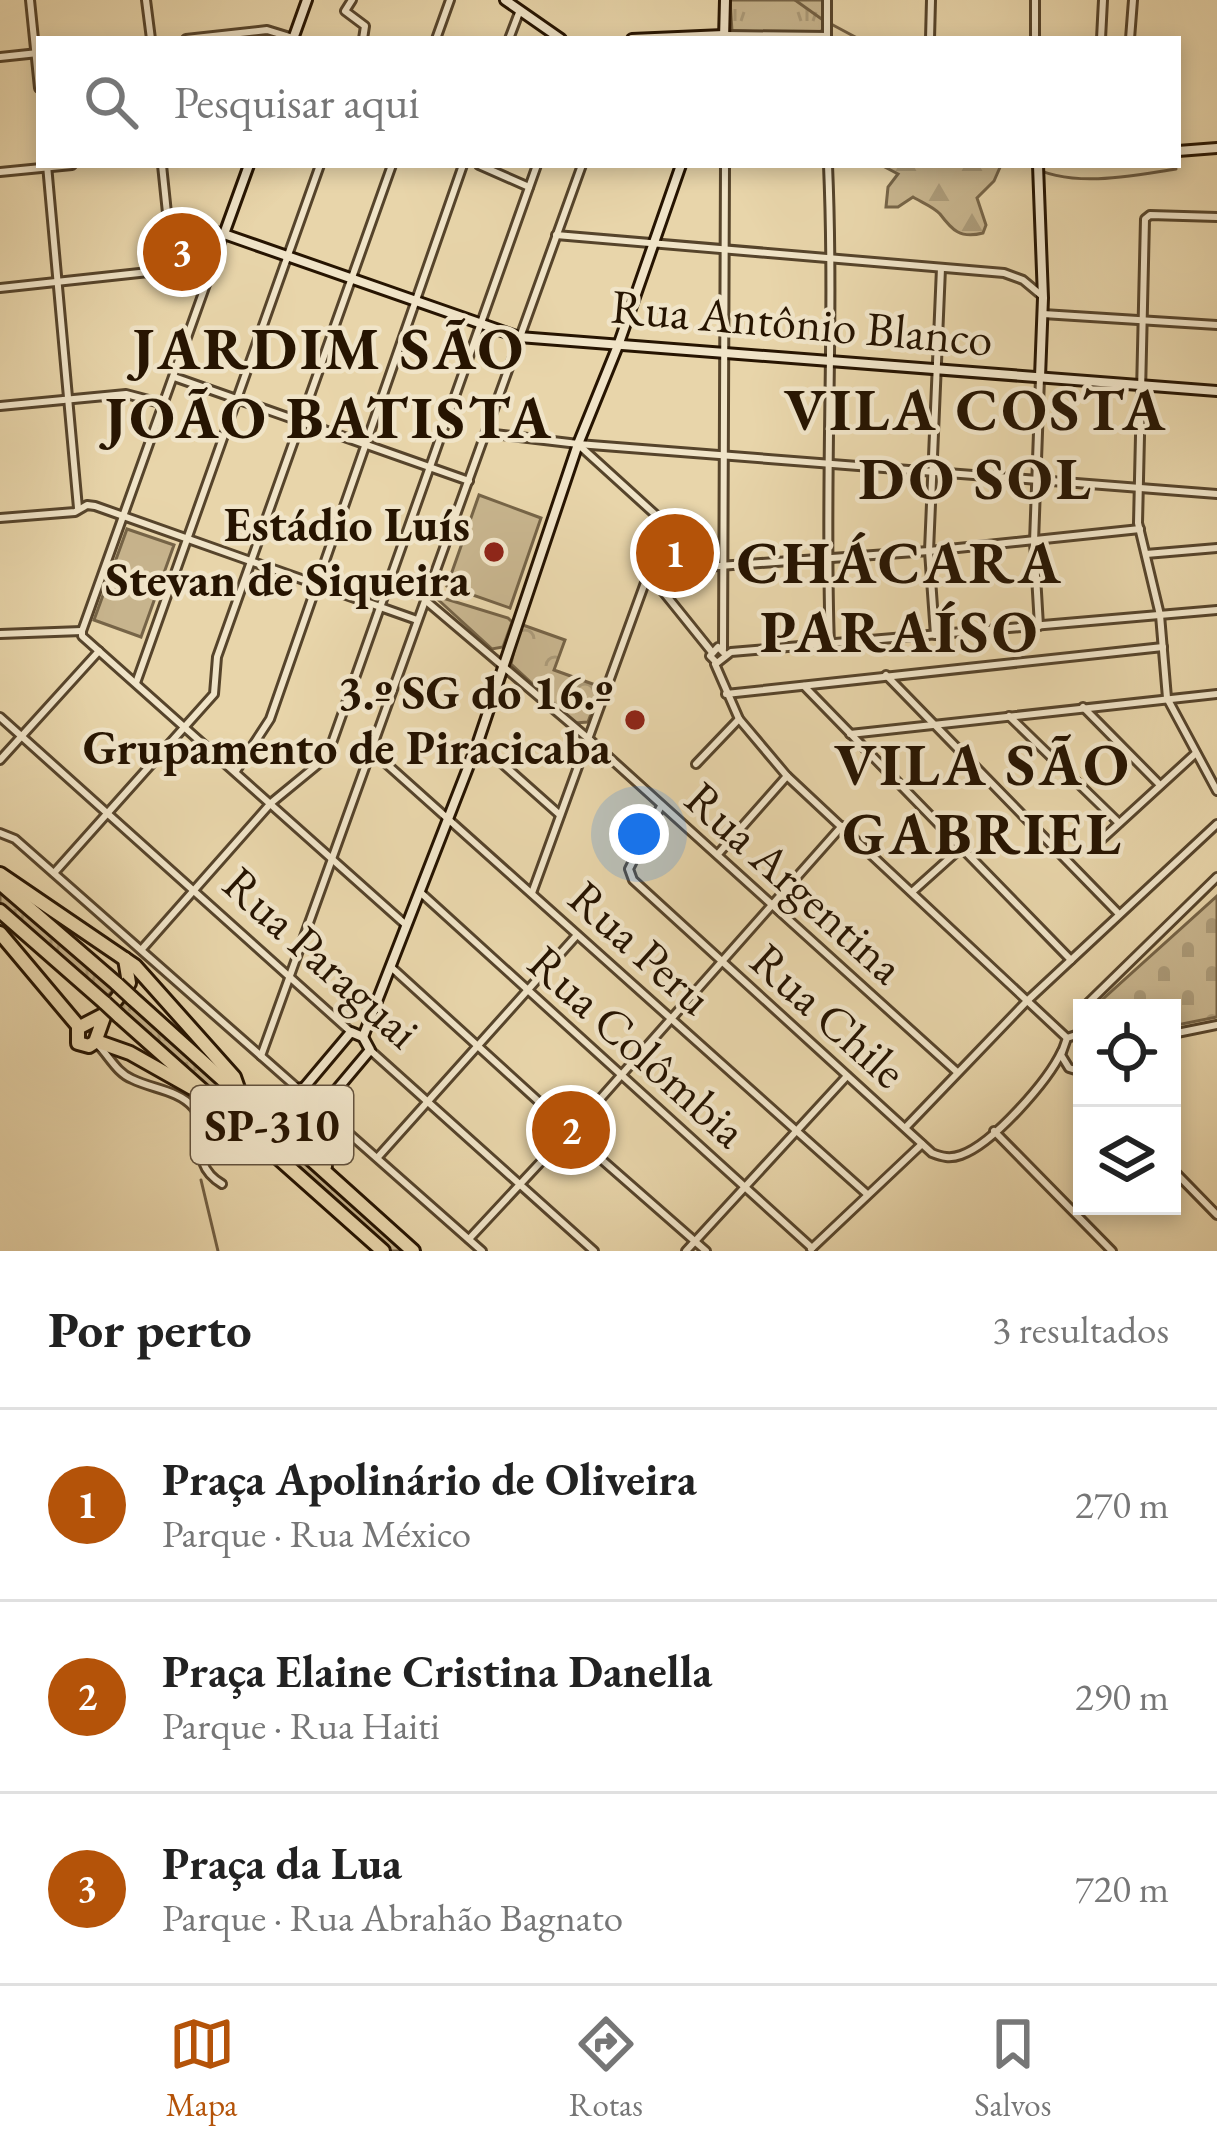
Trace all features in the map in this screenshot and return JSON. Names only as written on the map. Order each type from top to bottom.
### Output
[{"type":"highway","points":[[0,878],[123,957],[233,1077],[241,1097],[276,1098],[302,1090]]},
{"type":"highway","name":"SP-310","points":[[0,878],[413,1251]]},
{"type":"highway","name":"SP-310","points":[[0,911],[383,1251]]},
{"type":"highway","points":[[0,933],[79,1027]]},
{"type":"highway","points":[[123,957],[129,968],[126,988]]},
{"type":"highway","points":[[110,1011],[79,1027],[78,1043],[89,1046],[96,1042],[126,988],[136,980],[151,984]]},
{"type":"highway","points":[[96,1042],[130,1053],[192,1088],[251,1135]]},
{"type":"highway","points":[[322,1107],[316,1121],[320,1156],[350,1194]]},
{"type":"street","points":[[30,0],[36,45]]},
{"type":"street","points":[[146,0],[151,36]]},
{"type":"street","points":[[294,36],[307,0]]},
{"type":"street","points":[[352,0],[345,11],[365,26],[364,36]]},
{"type":"street","points":[[437,36],[450,0]]},
{"type":"street","points":[[505,0],[557,36]]},
{"type":"street","points":[[724,36],[725,0]]},
{"type":"street","points":[[930,36],[931,0]]},
{"type":"street","points":[[1035,0],[1035,36]]},
{"type":"street","points":[[1101,36],[1103,0]]},
{"type":"street","points":[[1130,36],[1133,0]]},
{"type":"street","points":[[827,1],[827,36]]},
{"type":"street","points":[[510,36],[520,10]]},
{"type":"street","points":[[213,36],[267,30],[284,36]]},
{"type":"street","points":[[0,56],[36,53]]},
{"type":"street","points":[[1181,151],[1217,148]]},
{"type":"street","points":[[0,172],[36,167]]},
{"type":"street","points":[[47,168],[78,510]]},
{"type":"street","points":[[0,289],[158,272],[168,259],[171,232],[184,220],[167,213],[162,168]]},
{"type":"street","points":[[82,632],[248,168]]},
{"type":"street","points":[[136,683],[319,168]]},
{"type":"street","points":[[54,873],[216,690],[217,657],[391,168]]},
{"type":"street","points":[[236,771],[270,719],[462,168]]},
{"type":"street","points":[[486,168],[529,187]]},
{"type":"street","points":[[142,949],[271,803],[327,757],[536,168]]},
{"type":"street","points":[[261,1056],[581,168]]},
{"type":"street","points":[[363,1037],[478,742],[578,444],[680,168]]},
{"type":"street","points":[[725,168],[722,682],[726,694],[739,719],[787,776],[1067,1038],[1073,1036]]},
{"type":"street","points":[[828,168],[830,644]]},
{"type":"street","points":[[1038,168],[1043,314],[1034,542],[1040,626]]},
{"type":"street","points":[[1217,218],[1147,215],[1138,488],[1140,529],[1160,615],[1167,698],[1217,791]]},
{"type":"street","name":"Rua Antônio Blanco","points":[[184,220],[519,337],[1217,391]]},
{"type":"street","points":[[556,236],[1014,276],[1043,298]]},
{"type":"street","points":[[935,636],[929,551],[941,268]]},
{"type":"street","points":[[1043,314],[1217,325]]},
{"type":"street","points":[[174,377],[469,481]]},
{"type":"street","points":[[0,406],[126,394],[164,404]]},
{"type":"street","points":[[486,433],[1217,494]]},
{"type":"street","points":[[578,444],[714,568]]},
{"type":"street","points":[[0,518],[78,510],[87,505],[417,620]]},
{"type":"street","points":[[532,893],[666,525]]},
{"type":"street","points":[[650,573],[1140,529]]},
{"type":"street","points":[[1146,554],[1217,548]]},
{"type":"street","points":[[650,573],[711,651],[722,656],[1217,610]]},
{"type":"street","name":"Rua Argentina","points":[[425,600],[590,740],[957,1072]]},
{"type":"street","points":[[0,634],[82,632],[406,925]]},
{"type":"street","points":[[726,694],[1163,647]]},
{"type":"street","points":[[0,760],[99,651]]},
{"type":"street","points":[[886,675],[1119,914]]},
{"type":"street","points":[[804,686],[1070,960]]},
{"type":"street","points":[[850,734],[1217,694]]},
{"type":"street","points":[[1083,707],[1160,784]]},
{"type":"street","points":[[1009,716],[1119,823]]},
{"type":"street","name":"Rua Paraguai","points":[[0,717],[363,1037],[370,1050],[594,1251]]},
{"type":"street","points":[[696,764],[739,719]]},
{"type":"street","points":[[478,742],[560,815]]},
{"type":"street","name":"Rua Peru","points":[[371,750],[867,1194]]},
{"type":"street","points":[[1102,839],[1196,753]]},
{"type":"street","points":[[717,855],[787,776]]},
{"type":"street","name":"Rua Chile","points":[[662,806],[629,873],[720,963],[932,1154],[956,1157],[994,1131],[1051,1074],[1067,1038]]},
{"type":"street","points":[[906,1127],[1027,1001],[1217,824]]},
{"type":"street","points":[[592,1107],[842,826]]},
{"type":"street","points":[[0,833],[10,836],[142,949],[482,1251]]},
{"type":"street","points":[[912,892],[961,848]]},
{"type":"street","points":[[1094,999],[1217,877]]},
{"type":"street","name":"Rua Colômbia","points":[[420,892],[810,1250]]},
{"type":"street","points":[[378,1157],[577,934]]},
{"type":"street","points":[[391,967],[548,1110]]},
{"type":"street","points":[[1181,1032],[1217,1025]]},
{"type":"street","points":[[302,1090],[351,1031]]},
{"type":"street","points":[[96,1042],[127,1078],[191,1104],[200,1118],[201,1161],[209,1177],[222,1184]]},
{"type":"street","points":[[322,1107],[370,1050]]},
{"type":"street","points":[[1062,1051],[1063,1060],[1073,1067]]},
{"type":"street","points":[[1051,1074],[1073,1072]]},
{"type":"street","points":[[686,1251],[847,1076]]},
{"type":"street","points":[[566,1099],[585,1101],[592,1107],[602,1133],[593,1152],[568,1159],[551,1151],[542,1135],[548,1110],[566,1099]]},
{"type":"street","points":[[994,1131],[1112,1251]]},
{"type":"street","points":[[810,1250],[922,1144]]},
{"type":"street","points":[[470,1239],[551,1151]]},
{"type":"street","points":[[593,1152],[706,1251]]},
{"type":"street","points":[[1181,1178],[1217,1216]]},
{"type":"green space","points":[[730,0],[823,0],[823,29],[820,33],[732,31]]},
{"type":"green space","points":[[887,168],[1000,168],[977,198],[986,225],[983,233],[957,232],[937,211],[913,197],[898,207],[886,207],[888,187],[898,174]]},
{"type":"green space","name":"Estádio Luís Stevan de Siqueira","points":[[479,495],[541,518],[510,608],[447,586]]},
{"type":"green space","points":[[127,529],[174,545],[141,637],[94,620]]},
{"type":"green space","points":[[433,595],[508,618],[512,622],[503,647],[492,649]]},
{"type":"green space","points":[[520,624],[565,640],[554,670],[601,687],[588,722],[575,723],[511,664]]},
{"type":"green space","points":[[0,889],[114,989],[105,999],[0,906]]},
{"type":"green space","points":[[1217,896],[1217,1017],[1181,1024],[1181,999],[1103,999]]},
{"type":"green space","points":[[126,1000],[409,1251],[390,1251],[117,1010]]},
{"type":"green space","points":[[571,1102],[589,1110],[597,1128],[589,1146],[571,1154],[553,1146],[545,1128],[553,1110]]},
{"type":"waterway","points":[[795,0],[823,20]]},
{"type":"waterway","points":[[831,24],[853,36]]},
{"type":"waterway","points":[[1035,168],[1081,179],[1176,169]]},
{"type":"waterway","points":[[201,1180],[218,1251]]},
{"type":"place","name":"Praça da Lua","points":[[182,252]]},
{"type":"place","name":"Estádio Luís Stevan de Siqueira","points":[[494,552]]},
{"type":"place","name":"Praça Apolinário de Oliveira","points":[[675,553]]},
{"type":"place","name":"3.º SG do 16.º Grupamento de Piracicaba","points":[[635,720]]},
{"type":"place","name":"Praça Elaine Cristina Danella","points":[[571,1130]]},
{"type":"district","name":"JARDIM SÃO JOÃO BATISTA","points":[[329,382]]},
{"type":"district","name":"VILA COSTA DO SOL","points":[[976,444]]},
{"type":"district","name":"CHÁCARA PARAÍSO","points":[[900,596]]},
{"type":"district","name":"VILA SÃO GABRIEL","points":[[983,798]]}]
